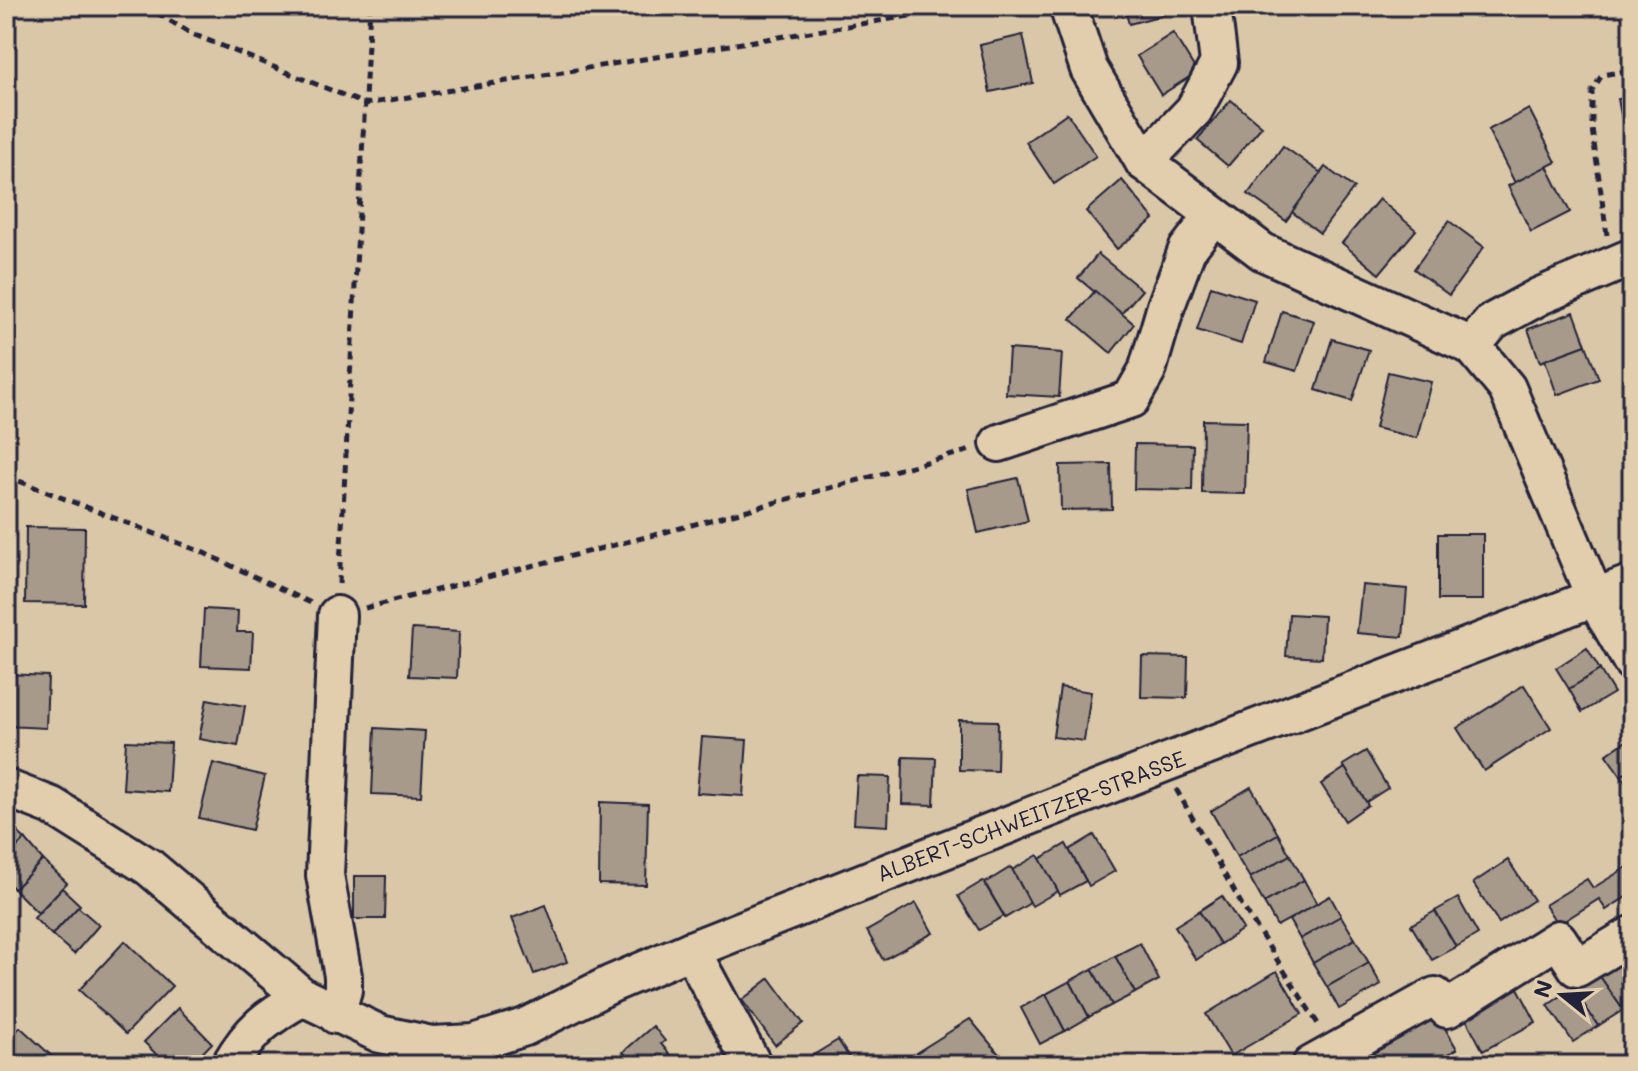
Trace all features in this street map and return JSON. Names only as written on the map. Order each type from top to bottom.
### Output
[{"type":"street","points":[[1068,6],[1089,69],[1144,162],[1263,252],[1472,346],[1507,388],[1595,598],[1632,662]]},
{"type":"street","points":[[1144,162],[1194,110],[1219,63],[1212,6]]},
{"type":"street","points":[[999,443],[1131,399],[1147,371],[1187,250],[1213,216]]},
{"type":"street","points":[[1472,346],[1492,322],[1540,296],[1622,260]]},
{"type":"street","name":"ALBERT-SCHWEITZER-STRASSE","points":[[6,788],[52,806],[149,867],[303,997],[336,1015],[430,1055],[525,1027],[611,984],[691,950],[1632,583]]},
{"type":"street","points":[[336,1015],[343,990],[343,976],[325,875],[337,615]]},
{"type":"street","points":[[1323,1058],[1435,996],[1447,1009],[1558,939],[1577,968],[1632,935]]},
{"type":"street","points":[[691,950],[753,1065]]},
{"type":"street","points":[[230,1065],[242,1044],[271,1015],[303,997]]},
{"type":"path","points":[[146,6],[190,33],[365,104],[971,6]]},
{"type":"path","points":[[337,615],[370,6]]},
{"type":"path","points":[[1622,260],[1592,129],[1592,91],[1602,75],[1632,70]]},
{"type":"path","points":[[6,476],[202,552],[337,615],[999,443]]},
{"type":"path","points":[[1162,764],[1249,917],[1323,1058]]},
{"type":"building","points":[[1124,6],[1180,6],[1181,10],[1129,24]]},
{"type":"building","points":[[1173,33],[1197,72],[1161,95],[1137,56]]},
{"type":"building","points":[[1023,35],[1033,83],[990,92],[980,45]]},
{"type":"building","points":[[1632,97],[1632,145],[1627,146],[1618,99]]},
{"type":"building","points":[[1231,100],[1262,126],[1228,166],[1197,140]]},
{"type":"building","points":[[1529,109],[1556,162],[1515,183],[1488,130]]},
{"type":"building","points":[[1067,113],[1096,156],[1054,184],[1026,142]]},
{"type":"building","points":[[1632,145],[1632,194],[1629,195],[1620,147]]},
{"type":"building","points":[[1283,146],[1321,173],[1286,221],[1248,194]]},
{"type":"building","points":[[1547,166],[1570,212],[1531,232],[1508,186]]},
{"type":"building","points":[[1325,167],[1354,188],[1320,233],[1292,212]]},
{"type":"building","points":[[1122,180],[1154,219],[1117,249],[1086,211]]},
{"type":"building","points":[[1379,199],[1416,230],[1379,274],[1342,243]]},
{"type":"building","points":[[1449,221],[1484,247],[1449,295],[1414,269]]},
{"type":"building","points":[[1098,254],[1142,290],[1121,314],[1078,278]]},
{"type":"building","points":[[1211,286],[1255,300],[1241,344],[1197,330]]},
{"type":"building","points":[[1095,291],[1134,324],[1111,353],[1071,319]]},
{"type":"building","points":[[1632,301],[1632,327],[1624,304]]},
{"type":"building","points":[[1282,311],[1314,321],[1297,371],[1266,362]]},
{"type":"building","points":[[1574,312],[1586,345],[1540,362],[1528,329]]},
{"type":"building","points":[[1332,339],[1369,350],[1352,401],[1316,390]]},
{"type":"building","points":[[1586,345],[1599,379],[1557,395],[1545,360]]},
{"type":"building","points":[[1009,349],[1062,353],[1059,397],[1006,394]]},
{"type":"building","points":[[1388,372],[1431,382],[1417,438],[1375,428]]},
{"type":"building","points":[[1203,420],[1247,421],[1245,494],[1202,493]]},
{"type":"building","points":[[1135,444],[1193,445],[1192,490],[1134,489]]},
{"type":"building","points":[[1111,464],[1112,509],[1061,510],[1060,465]]},
{"type":"building","points":[[1018,478],[1028,521],[978,533],[968,489]]},
{"type":"building","points":[[26,527],[85,528],[84,604],[25,603]]},
{"type":"building","points":[[1438,534],[1483,534],[1483,600],[1438,600]]},
{"type":"building","points":[[1362,585],[1407,589],[1403,637],[1357,633]]},
{"type":"building","points":[[204,609],[238,611],[237,632],[253,632],[251,668],[201,666]]},
{"type":"building","points":[[1289,614],[1324,616],[1322,658],[1286,656]]},
{"type":"building","points":[[412,629],[459,632],[457,678],[409,676]]},
{"type":"building","points":[[1587,648],[1600,670],[1569,689],[1556,668]]},
{"type":"building","points":[[1142,656],[1188,657],[1187,698],[1141,697]]},
{"type":"building","points":[[1600,670],[1614,693],[1582,712],[1569,689]]},
{"type":"building","points":[[6,674],[48,676],[46,728],[6,726]]},
{"type":"building","points":[[1524,685],[1551,728],[1484,771],[1457,728]]},
{"type":"building","points":[[1060,687],[1091,692],[1084,741],[1053,737]]},
{"type":"building","points":[[207,699],[245,706],[238,746],[199,739]]},
{"type":"building","points":[[959,720],[998,721],[997,771],[959,770]]},
{"type":"building","points":[[375,728],[425,731],[421,796],[372,794]]},
{"type":"building","points":[[702,737],[747,740],[743,796],[697,793]]},
{"type":"building","points":[[1632,737],[1632,769],[1621,776],[1606,755]]},
{"type":"building","points":[[126,741],[171,743],[168,792],[123,789]]},
{"type":"building","points":[[1366,751],[1388,788],[1366,802],[1343,765]]},
{"type":"building","points":[[903,757],[936,758],[934,805],[902,804]]},
{"type":"building","points":[[213,763],[265,776],[252,830],[199,818]]},
{"type":"building","points":[[1345,768],[1368,805],[1345,821],[1321,784]]},
{"type":"building","points":[[1632,769],[1632,792],[1621,776]]},
{"type":"building","points":[[857,776],[890,777],[888,826],[854,824]]},
{"type":"building","points":[[1251,787],[1278,834],[1237,857],[1211,811]]},
{"type":"building","points":[[600,802],[648,804],[646,885],[599,884]]},
{"type":"building","points":[[6,823],[25,839],[6,858]]},
{"type":"building","points":[[1278,834],[1290,855],[1250,878],[1237,857]]},
{"type":"building","points":[[1094,835],[1115,871],[1089,886],[1069,850]]},
{"type":"building","points":[[25,839],[43,860],[14,889],[6,879],[6,858]]},
{"type":"building","points":[[1066,844],[1086,881],[1060,895],[1040,859]]},
{"type":"building","points":[[1038,855],[1058,891],[1032,906],[1012,870]]},
{"type":"building","points":[[1290,855],[1304,880],[1264,903],[1250,878]]},
{"type":"building","points":[[43,860],[67,883],[38,913],[14,889]]},
{"type":"building","points":[[1508,860],[1534,900],[1499,923],[1473,883]]},
{"type":"building","points":[[1632,864],[1632,893],[1606,910],[1599,899],[1558,925],[1545,905],[1587,879],[1593,888]]},
{"type":"building","points":[[1011,867],[1030,903],[1005,918],[985,883]]},
{"type":"building","points":[[354,876],[386,876],[385,919],[354,919]]},
{"type":"building","points":[[1304,880],[1317,904],[1277,926],[1264,903]]},
{"type":"building","points":[[983,881],[1004,916],[979,930],[958,896]]},
{"type":"building","points":[[62,888],[80,905],[52,935],[34,918]]},
{"type":"building","points":[[1222,896],[1243,929],[1220,944],[1199,911]]},
{"type":"building","points":[[1330,896],[1341,916],[1300,939],[1289,920]]},
{"type":"building","points":[[1458,898],[1478,934],[1456,947],[1435,911]]},
{"type":"building","points":[[916,903],[933,933],[883,960],[867,931]]},
{"type":"building","points":[[546,905],[567,962],[534,974],[512,918]]},
{"type":"building","points":[[78,907],[99,925],[74,954],[52,935]]},
{"type":"building","points":[[1199,911],[1220,944],[1196,960],[1175,926]]},
{"type":"building","points":[[1435,911],[1456,947],[1432,960],[1411,925]]},
{"type":"building","points":[[1341,916],[1355,939],[1313,963],[1300,939]]},
{"type":"building","points":[[1355,939],[1369,963],[1327,987],[1313,963]]},
{"type":"building","points":[[125,941],[172,986],[126,1034],[79,990]]},
{"type":"building","points":[[1140,943],[1159,980],[1135,993],[1115,956]]},
{"type":"building","points":[[1632,949],[1632,1003],[1623,1010],[1597,972]]},
{"type":"building","points":[[1115,956],[1135,993],[1112,1005],[1092,969]]},
{"type":"building","points":[[1369,963],[1381,985],[1339,1009],[1327,987]]},
{"type":"building","points":[[1092,969],[1112,1005],[1089,1017],[1070,981]]},
{"type":"building","points":[[1277,971],[1302,1014],[1231,1056],[1206,1014]]},
{"type":"building","points":[[1597,972],[1623,1010],[1598,1026],[1573,988]]},
{"type":"building","points":[[770,978],[803,1023],[775,1045],[742,1000]]},
{"type":"building","points":[[1070,981],[1089,1017],[1065,1031],[1046,994]]},
{"type":"building","points":[[1518,988],[1536,1022],[1483,1051],[1465,1017]]},
{"type":"building","points":[[1573,988],[1598,1026],[1573,1042],[1548,1005]]},
{"type":"building","points":[[1046,994],[1065,1031],[1040,1044],[1021,1008]]},
{"type":"building","points":[[178,1008],[212,1043],[191,1065],[167,1065],[144,1042]]},
{"type":"building","points":[[1435,1011],[1457,1049],[1429,1065],[1370,1065],[1363,1053]]},
{"type":"building","points":[[970,1019],[1008,1065],[897,1065]]},
{"type":"building","points":[[653,1026],[665,1041],[661,1044],[673,1058],[665,1065],[634,1065],[623,1052]]},
{"type":"building","points":[[20,1027],[56,1060],[51,1065],[6,1065],[6,1043]]},
{"type":"building","points":[[838,1040],[854,1065],[797,1065]]}]
